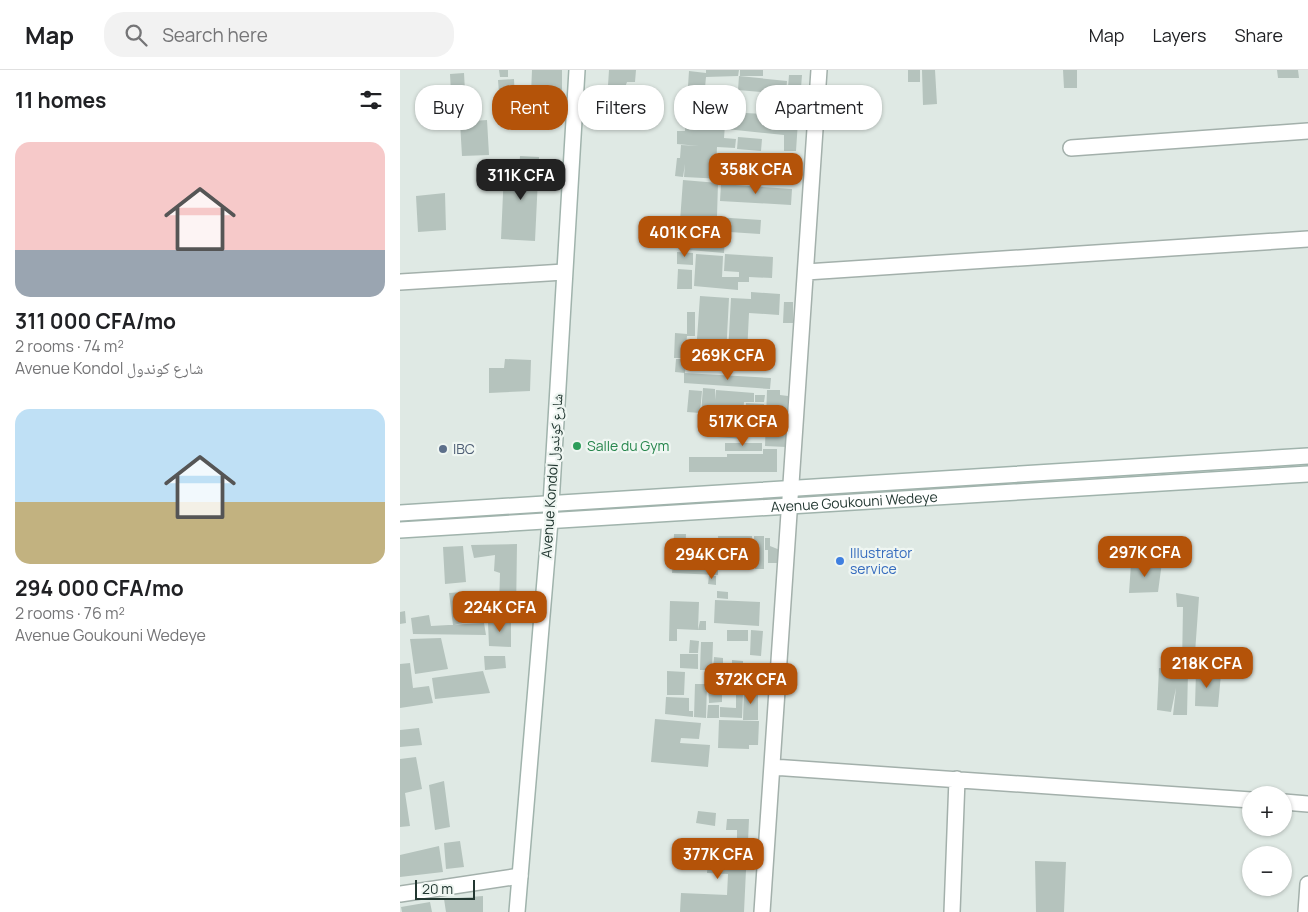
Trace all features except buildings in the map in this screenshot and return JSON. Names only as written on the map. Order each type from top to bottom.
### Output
[{"type":"street","name":"Avenue Kondol شارع كوندول","points":[[517,912],[550,520],[577,70]]},
{"type":"street","points":[[762,912],[819,70]]},
{"type":"street","points":[[1071,148],[1308,131]]},
{"type":"street","points":[[806,272],[1308,239]]},
{"type":"street","points":[[400,282],[564,272]]},
{"type":"street","name":"Avenue Goukouni Wedeye","points":[[400,512],[1308,456]]},
{"type":"street","name":"Avenue Goukouni Wedeye","points":[[400,530],[1308,474]]},
{"type":"street","points":[[772,767],[1242,799]]},
{"type":"street","points":[[952,912],[957,780]]},
{"type":"street","points":[[1292,803],[1308,804]]},
{"type":"street","points":[[400,894],[520,876]]},
{"type":"street","points":[[1306,912],[1308,884]]},
{"type":"place","name":"Salle du Gym","points":[[577,446]]},
{"type":"place","name":"IBC","points":[[443,449]]},
{"type":"place","name":"Illustrator service","points":[[840,561]]}]
